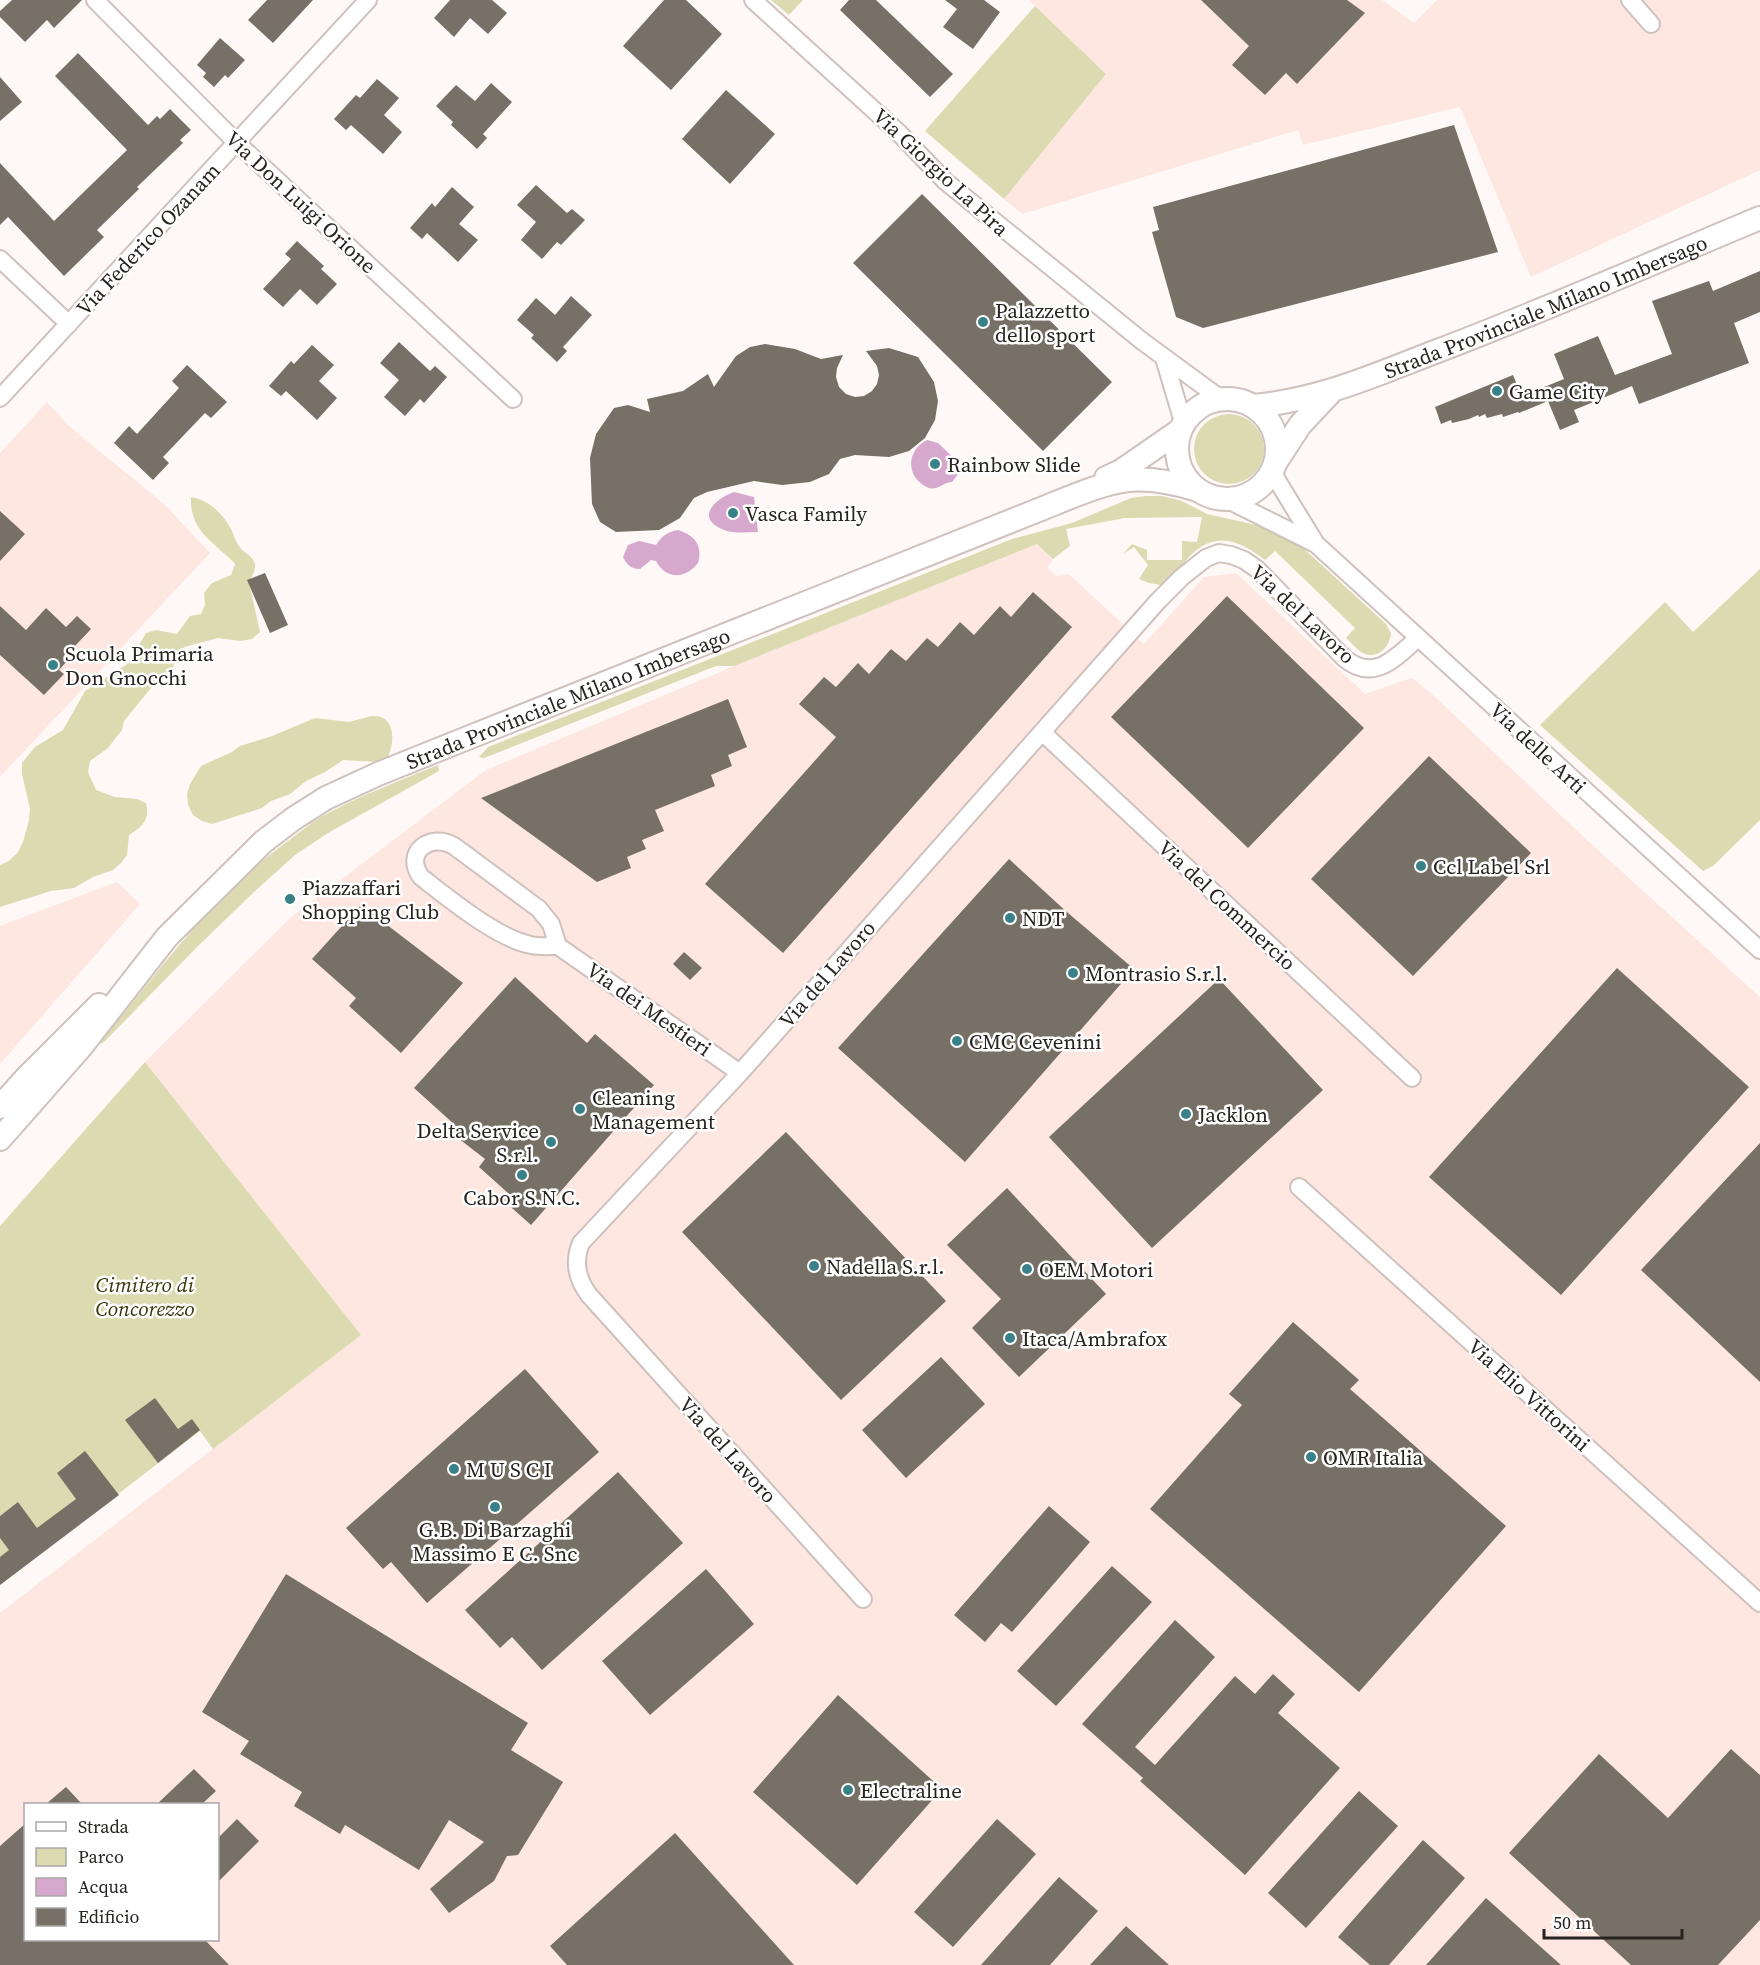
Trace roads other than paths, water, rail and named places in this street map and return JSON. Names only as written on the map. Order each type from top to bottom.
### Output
[{"type":"main road","name":"Strada Provinciale Milano Imbersago","points":[[1253,406],[1283,403],[1331,392],[1491,331],[1760,218]]},
{"type":"main road","name":"Strada Provinciale Milano Imbersago","points":[[1274,467],[1300,425],[1331,392]]},
{"type":"main road","points":[[1238,399],[1253,406],[1265,416],[1274,430],[1277,446],[1274,467],[1259,488],[1241,497],[1226,499],[1211,497],[1198,490],[1186,479],[1178,464],[1176,447],[1181,427],[1206,402],[1238,399]]},
{"type":"main road","name":"Strada Provinciale Milano Imbersago","points":[[1031,513],[1121,471],[1181,427]]},
{"type":"main road","name":"Strada Provinciale Milano Imbersago","points":[[0,1140],[81,1047],[150,956],[181,921],[263,842],[326,798],[378,774],[1031,513],[1116,482],[1164,481],[1198,490]]},
{"type":"main road","name":"Strada Provinciale Milano Imbersago","points":[[0,1107],[67,1036],[150,956]]},
{"type":"street","name":"Via Don Luigi Orione","points":[[95,0],[237,143],[513,399]]},
{"type":"street","name":"Via Federico Ozanam","points":[[0,398],[368,0]]},
{"type":"street","name":"Via Giorgio La Pira","points":[[753,0],[913,148],[937,174],[1142,341],[1221,399]]},
{"type":"street","points":[[1630,0],[1651,24]]},
{"type":"street","points":[[0,259],[69,324]]},
{"type":"street","points":[[1164,358],[1181,427]]},
{"type":"street","name":"Via delle Arti","points":[[1274,467],[1316,544]]},
{"type":"street","name":"Via delle Arti","points":[[1226,499],[1316,544],[1760,950]]},
{"type":"street","name":"Via del Lavoro","points":[[863,1599],[589,1295],[578,1275],[576,1253],[587,1234],[740,1073],[1173,585],[1206,558],[1219,553],[1231,555],[1257,569],[1344,658],[1359,667],[1377,669],[1388,664],[1418,638]]},
{"type":"street","name":"Via del Commercio","points":[[1042,732],[1412,1078]]},
{"type":"street","points":[[436,841],[454,846],[540,909],[551,924],[558,946],[534,946],[518,942],[497,932],[421,877],[415,865],[419,849],[429,842],[436,841]]},
{"type":"street","name":"Via dei Mestieri","points":[[558,946],[740,1073]]},
{"type":"street","name":"Via Elio Vittorini","points":[[1299,1186],[1760,1603]]},
{"type":"water","name":"Rainbow Slide","points":[[927,440],[938,443],[959,463],[959,473],[952,482],[929,488],[921,484],[912,472],[912,458],[915,451]]},
{"type":"water","name":"Vasca Family","points":[[734,492],[754,497],[758,532],[724,530],[710,520],[709,515],[715,504]]},
{"type":"water","points":[[678,530],[693,538],[698,546],[698,563],[688,572],[671,574],[665,572],[656,561],[651,560],[640,569],[634,568],[623,557],[628,545],[639,541],[656,545],[665,535]]},
{"type":"place","name":"Palazzetto dello sport","points":[[983,322]]},
{"type":"place","name":"Game City","points":[[1497,391]]},
{"type":"place","name":"Rainbow Slide","points":[[935,464]]},
{"type":"place","name":"Vasca Family","points":[[733,513]]},
{"type":"place","name":"Scuola Primaria Don Gnocchi","points":[[53,665]]},
{"type":"place","name":"Ccl Label Srl","points":[[1421,866]]},
{"type":"place","name":"Piazzaffari Shopping Club","points":[[290,899]]},
{"type":"place","name":"NDT","points":[[1010,918]]},
{"type":"place","name":"Montrasio S.r.l.","points":[[1073,973]]},
{"type":"place","name":"CMC Cevenini","points":[[957,1041]]},
{"type":"place","name":"Cleaning Management","points":[[580,1109]]},
{"type":"place","name":"Jacklon","points":[[1186,1114]]},
{"type":"place","name":"Delta Service S.r.l.","points":[[551,1142]]},
{"type":"place","name":"Cabor S.N.C.","points":[[522,1175]]},
{"type":"place","name":"Nadella S.r.l.","points":[[814,1266]]},
{"type":"place","name":"OEM Motori","points":[[1027,1269]]},
{"type":"place","name":"Itaca/Ambrafox","points":[[1010,1338]]},
{"type":"place","name":"OMR Italia","points":[[1311,1457]]},
{"type":"place","name":"M U S C I","points":[[454,1469]]},
{"type":"place","name":"G.B. Di Barzaghi Massimo E C. Snc","points":[[495,1507]]},
{"type":"place","name":"Electraline","points":[[848,1790]]},
{"type":"park label","name":"Cimitero di Concorezzo","points":[[145,1296]]}]
